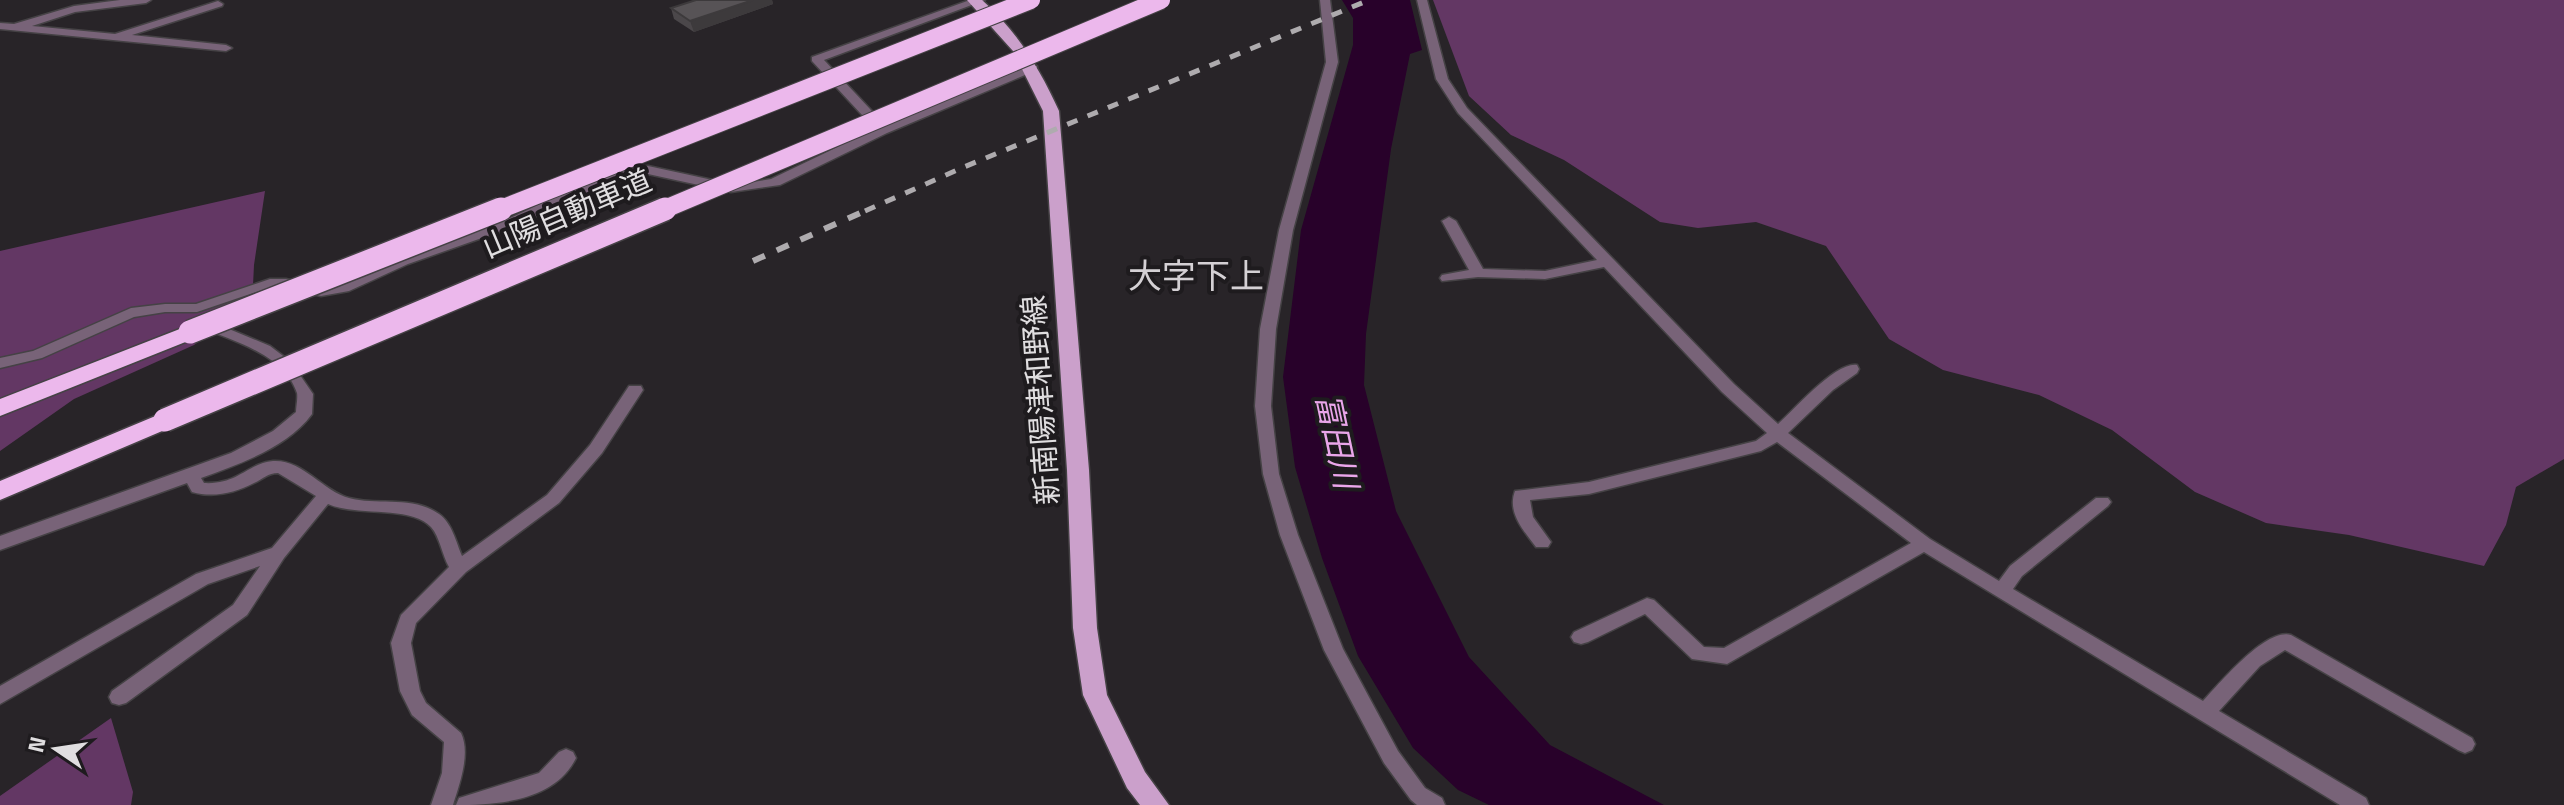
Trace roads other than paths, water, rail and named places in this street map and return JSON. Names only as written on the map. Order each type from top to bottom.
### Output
[{"type":"highway","name":"山陽自動車道","points":[[0,408],[1031,0]]},
{"type":"highway","name":"山陽自動車道","points":[[0,491],[1161,0]]},
{"type":"main road","name":"新南陽津和野線","points":[[977,0],[1011,34],[1033,68],[1051,111],[1078,470],[1085,628],[1095,695],[1136,780],[1156,805]]},
{"type":"street","points":[[15,28],[74,9],[146,0]]},
{"type":"street","points":[[883,130],[816,59],[977,0]]},
{"type":"street","points":[[1325,0],[1332,62],[1286,230],[1268,329],[1263,406],[1271,474],[1289,535],[1334,650],[1391,757],[1418,794],[1434,805]]},
{"type":"street","points":[[1422,0],[1442,79],[1462,110],[1728,388],[1778,434],[1924,544],[2358,805]]},
{"type":"street","points":[[117,36],[177,14],[218,4]]},
{"type":"street","points":[[0,26],[226,48]]},
{"type":"street","points":[[0,363],[37,355],[131,313],[165,308],[197,308],[270,283],[286,283],[321,292],[344,288],[403,261],[511,223],[601,181],[630,172],[648,170],[731,188],[775,182],[883,130],[1033,68]]},
{"type":"street","points":[[1449,221],[1478,273]]},
{"type":"street","points":[[1447,278],[1478,273],[1545,275],[1606,262]]},
{"type":"street","points":[[0,543],[244,456],[283,435],[304,414],[305,394],[286,365],[265,349],[202,322],[197,308]]},
{"type":"street","points":[[1542,542],[1524,518],[1521,495],[1589,488],[1761,445],[1778,434],[1834,380],[1851,369]]},
{"type":"street","points":[[442,805],[452,773],[454,739],[419,709],[410,691],[401,643],[408,620],[460,567],[553,499],[596,449],[635,390]]},
{"type":"street","points":[[191,475],[198,488],[218,491],[240,484],[271,466],[283,468],[325,496],[345,504],[417,512],[436,520],[454,562],[460,567]]},
{"type":"street","points":[[119,697],[240,610],[278,553],[325,496]]},
{"type":"street","points":[[2002,591],[2016,571],[2102,502]]},
{"type":"street","points":[[1581,637],[1647,605],[1699,654],[1727,656],[1924,544]]},
{"type":"street","points":[[0,696],[202,579],[278,553]]},
{"type":"street","points":[[2206,711],[2253,661],[2284,640],[2465,744]]},
{"type":"street","points":[[467,805],[546,780],[566,758]]},
{"type":"water","name":"富田川","points":[[1342,0],[1410,0],[1422,50],[1410,54],[1391,149],[1366,334],[1364,385],[1396,511],[1469,657],[1550,745],[1664,805],[1489,805],[1458,790],[1413,748],[1358,656],[1322,558],[1295,467],[1283,377],[1301,230],[1353,45],[1353,18]]},
{"type":"railway","points":[[865,211],[1369,0]]},
{"type":"railway","points":[[753,261],[869,209]]},
{"type":"district","name":"大字下上","points":[[1196,276]]}]
